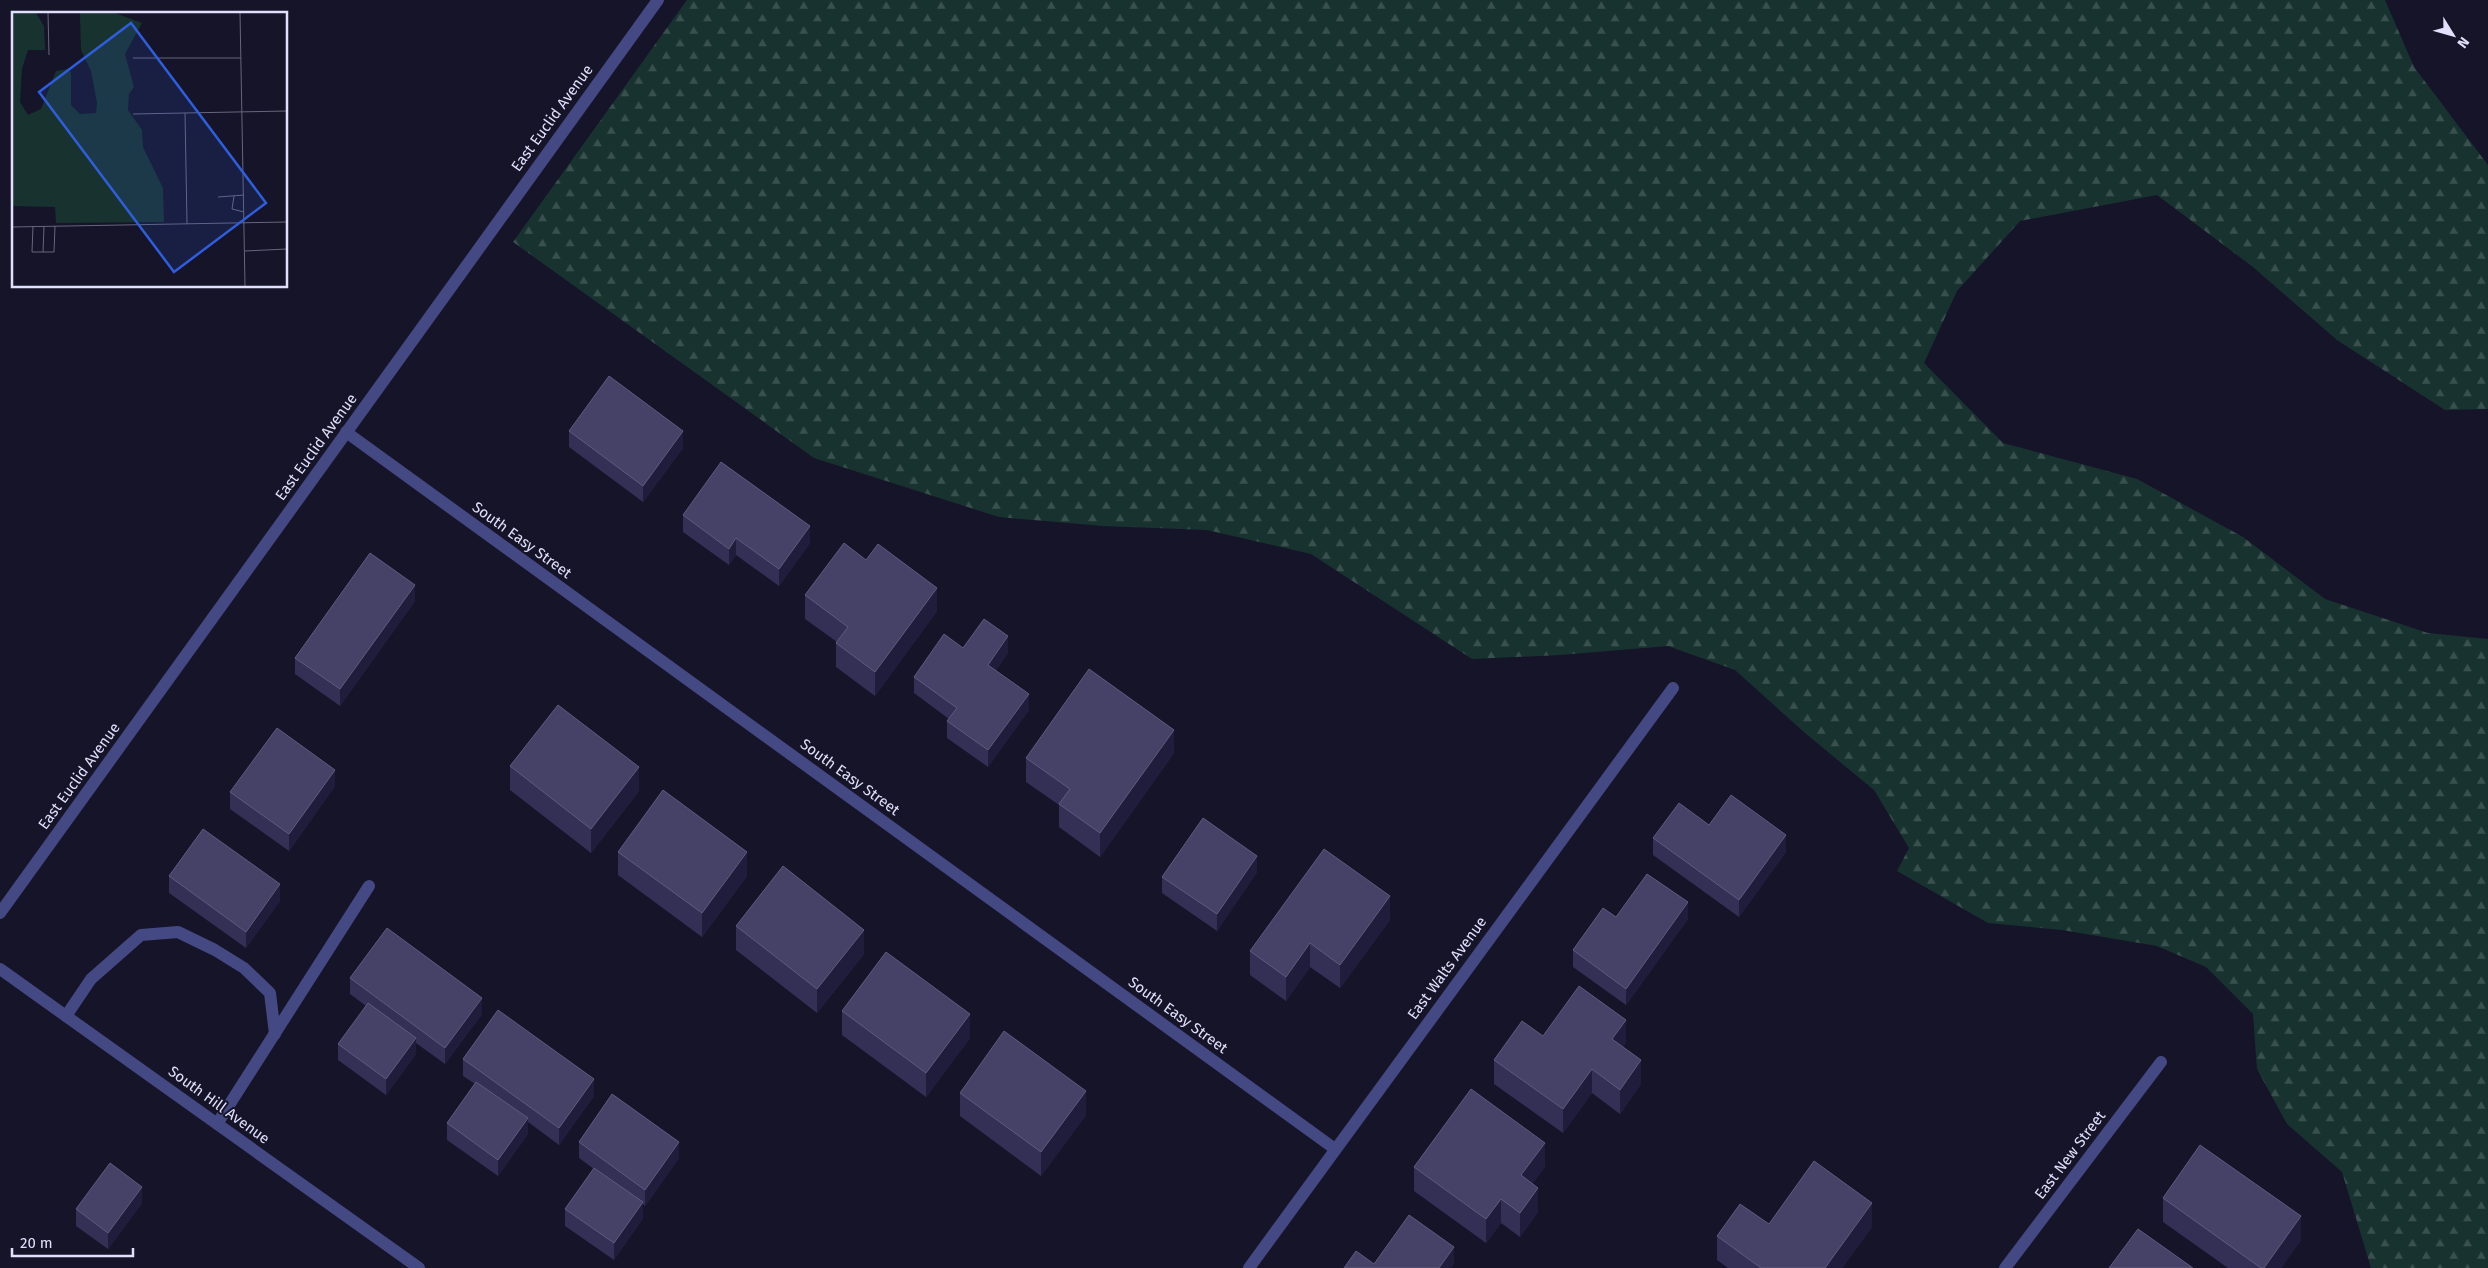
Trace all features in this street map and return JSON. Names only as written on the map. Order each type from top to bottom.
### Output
[{"type":"street","name":"East Euclid Avenue","points":[[0,913],[658,0]]},
{"type":"street","name":"South Easy Street","points":[[346,432],[1335,1149]]},
{"type":"street","name":"East Walts Avenue","points":[[1249,1268],[1673,688]]},
{"type":"street","points":[[217,1124],[369,886]]},
{"type":"street","points":[[66,1016],[91,979],[141,935],[178,932],[215,950],[244,968],[270,994],[275,1034]]},
{"type":"street","name":"South Hill Avenue","points":[[0,970],[419,1268]]},
{"type":"street","name":"East New Street","points":[[2005,1268],[2161,1062]]},
{"type":"green space","points":[[687,0],[2385,0],[2414,67],[2488,165],[2488,409],[2445,410],[2337,340],[2253,267],[2157,195],[2020,221],[1957,291],[1924,363],[2003,443],[2137,479],[2243,537],[2325,599],[2428,633],[2488,639],[2488,1268],[2371,1268],[2342,1172],[2287,1124],[2257,1069],[2253,1014],[2206,967],[2157,946],[2062,930],[1988,923],[1897,871],[1909,848],[1874,790],[1805,733],[1735,670],[1668,646],[1560,655],[1472,659],[1311,554],[1207,530],[1103,526],[999,517],[814,458],[513,242]]},
{"type":"building","points":[[609,376],[683,431],[643,486],[569,431]]},
{"type":"building","points":[[721,462],[810,526],[779,569],[736,538],[729,549],[683,515]]},
{"type":"building","points":[[844,543],[866,560],[878,544],[937,588],[875,672],[836,643],[848,627],[805,595]]},
{"type":"building","points":[[370,553],[415,585],[340,689],[295,658]]},
{"type":"building","points":[[984,619],[1008,636],[988,665],[1029,694],[988,750],[947,721],[957,708],[914,677],[944,634],[963,648]]},
{"type":"building","points":[[1089,669],[1174,730],[1100,833],[1059,804],[1070,789],[1026,758]]},
{"type":"building","points":[[558,705],[639,767],[591,829],[510,766]]},
{"type":"building","points":[[277,728],[335,770],[289,834],[230,792]]},
{"type":"building","points":[[663,790],[747,852],[702,913],[618,852]]},
{"type":"building","points":[[1731,795],[1786,835],[1739,900],[1653,838],[1679,803],[1709,825]]},
{"type":"building","points":[[1203,818],[1257,856],[1217,914],[1162,877]]},
{"type":"building","points":[[203,829],[280,884],[246,932],[169,876]]},
{"type":"building","points":[[1324,849],[1390,896],[1340,965],[1310,943],[1286,977],[1250,951]]},
{"type":"building","points":[[783,866],[864,930],[817,989],[736,926]]},
{"type":"building","points":[[1647,874],[1688,902],[1626,989],[1573,950],[1603,908],[1616,917]]},
{"type":"building","points":[[387,928],[482,998],[445,1048],[350,978]]},
{"type":"building","points":[[886,952],[970,1014],[926,1073],[842,1011]]},
{"type":"building","points":[[1579,986],[1626,1020],[1612,1039],[1641,1060],[1620,1090],[1592,1069],[1563,1109],[1494,1060],[1522,1021],[1543,1036]]},
{"type":"building","points":[[368,1003],[416,1038],[386,1079],[338,1044]]},
{"type":"building","points":[[498,1010],[594,1079],[559,1128],[463,1059]]},
{"type":"building","points":[[1004,1031],[1086,1091],[1041,1152],[960,1093]]},
{"type":"building","points":[[476,1082],[528,1118],[498,1160],[447,1123]]},
{"type":"building","points":[[1471,1089],[1545,1143],[1521,1175],[1538,1188],[1520,1213],[1501,1199],[1486,1219],[1414,1167]]},
{"type":"building","points":[[612,1094],[679,1142],[645,1190],[579,1142]]},
{"type":"building","points":[[2200,1145],[2301,1216],[2264,1268],[2261,1268],[2163,1198]]},
{"type":"building","points":[[1814,1161],[1872,1203],[1825,1268],[1761,1268],[1717,1236],[1740,1204],[1769,1224]]},
{"type":"building","points":[[110,1163],[142,1187],[108,1233],[76,1209]]},
{"type":"building","points":[[594,1168],[643,1202],[614,1243],[565,1209]]},
{"type":"building","points":[[1409,1215],[1454,1247],[1439,1268],[1344,1268],[1356,1251],[1374,1264]]},
{"type":"building","points":[[2138,1229],[2193,1268],[2109,1268]]}]
